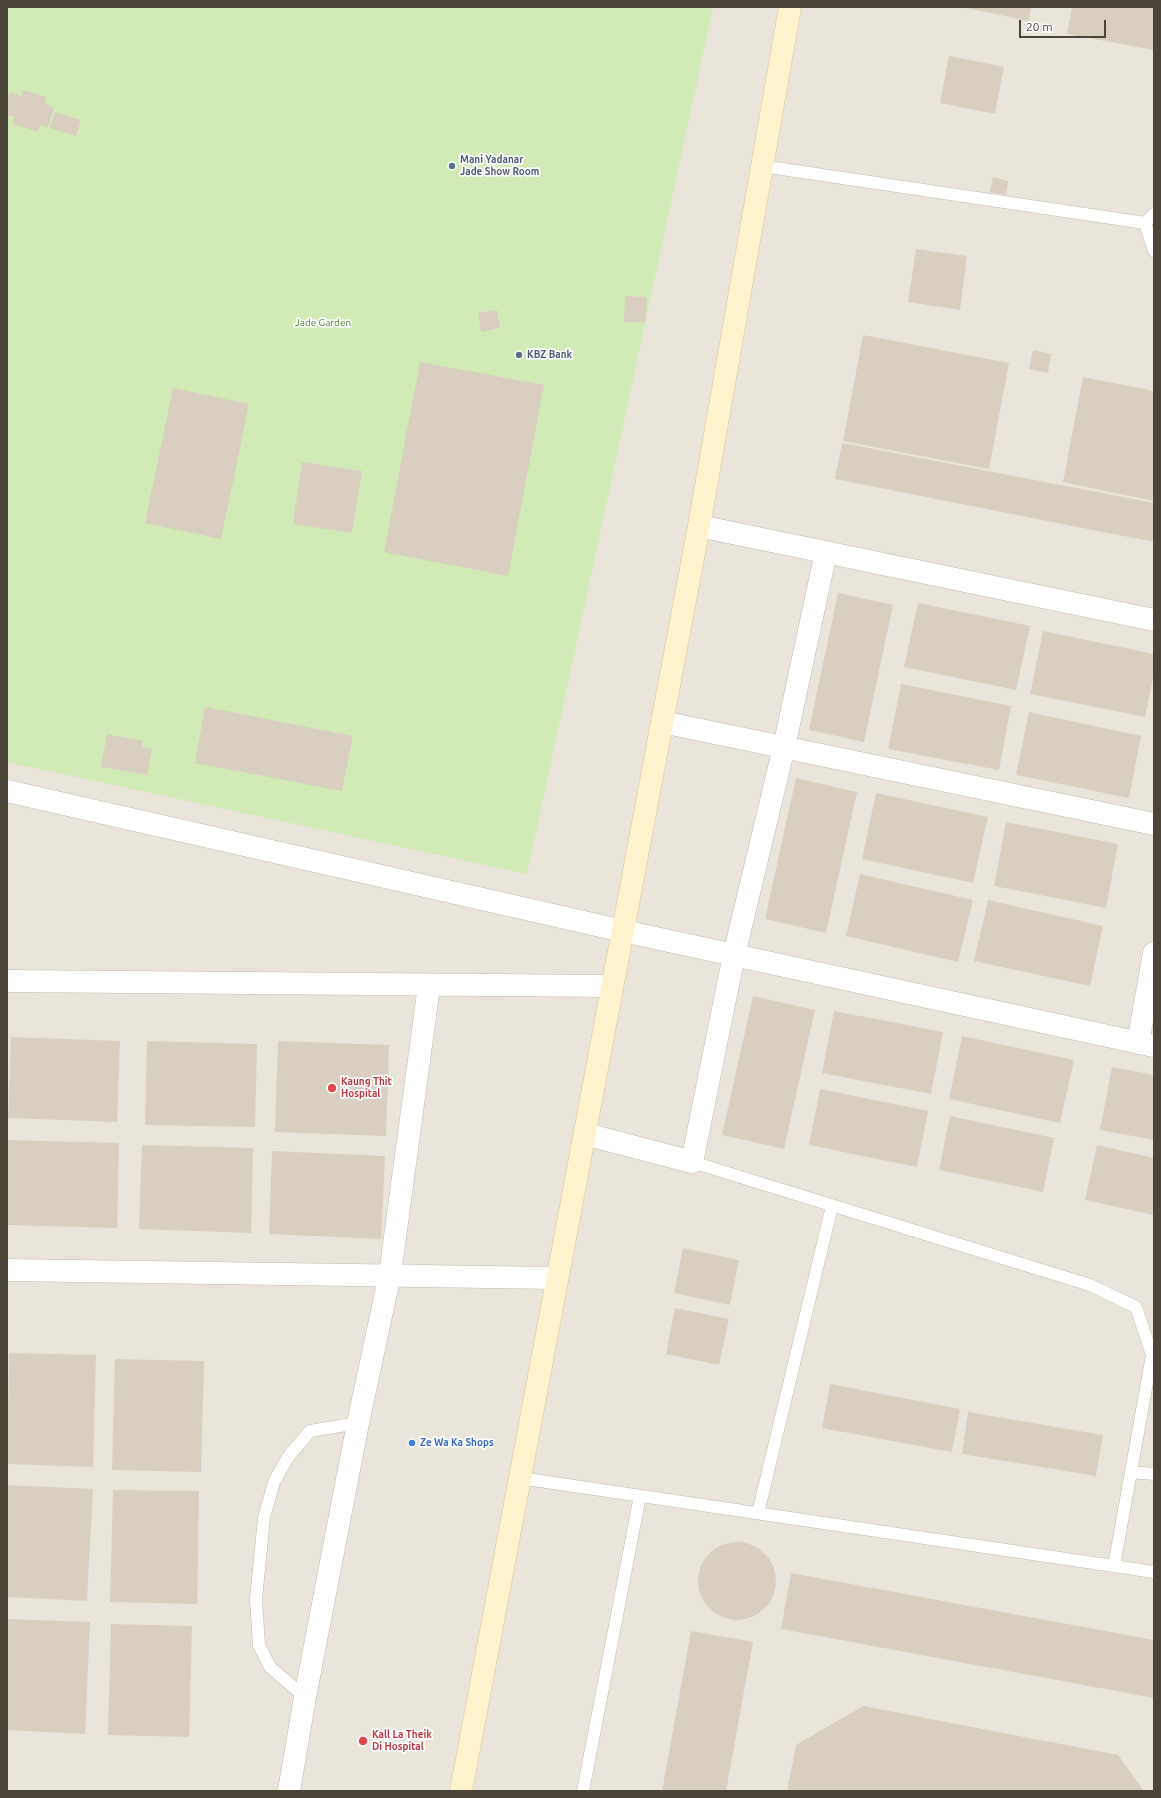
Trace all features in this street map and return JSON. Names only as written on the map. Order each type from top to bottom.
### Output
[{"type":"street","points":[[462,1791],[699,526],[790,7]]},
{"type":"street","points":[[699,526],[1154,620]]},
{"type":"street","points":[[585,1134],[692,1162],[734,955],[784,747],[826,552]]},
{"type":"street","points":[[662,722],[1154,824]]},
{"type":"street","points":[[7,791],[623,931],[1146,1045],[1154,953]]},
{"type":"street","points":[[7,981],[429,986],[612,986]]},
{"type":"street","points":[[289,1791],[305,1697],[358,1423],[390,1274],[429,986]]},
{"type":"street","points":[[7,1270],[390,1274],[558,1278]]},
{"type":"lane","points":[[762,166],[1145,223]]},
{"type":"lane","points":[[1145,223],[1154,214]]},
{"type":"lane","points":[[1145,223],[1154,252]]},
{"type":"lane","points":[[692,1162],[1090,1285],[1136,1307],[1152,1355],[1114,1566]]},
{"type":"lane","points":[[758,1513],[832,1206]]},
{"type":"lane","points":[[305,1697],[270,1667],[259,1645],[256,1599],[264,1518],[274,1482],[288,1457],[310,1431],[358,1423]]},
{"type":"lane","points":[[1131,1472],[1154,1474]]},
{"type":"lane","points":[[520,1478],[1154,1572]]},
{"type":"lane","points":[[583,1791],[640,1496]]},
{"type":"shaded area","points":[[7,7],[1154,7],[1154,1791],[7,1791]]},
{"type":"green space","name":"Jade Garden","points":[[7,7],[713,7],[527,874],[7,762]]},
{"type":"building","points":[[961,7],[1031,7],[1029,21]]},
{"type":"building","points":[[1072,7],[1154,7],[1154,50],[1067,34]]},
{"type":"building","points":[[949,56],[1004,67],[995,114],[940,103]]},
{"type":"building","points":[[23,90],[47,97],[45,104],[54,107],[48,127],[40,125],[38,132],[12,124],[14,117],[7,115],[7,101],[10,92],[21,96]]},
{"type":"building","points":[[55,112],[81,120],[76,136],[50,128]]},
{"type":"building","points":[[993,177],[1008,181],[1006,195],[990,192]]},
{"type":"building","points":[[916,249],[967,256],[960,310],[908,302]]},
{"type":"building","points":[[625,296],[647,297],[646,322],[624,322]]},
{"type":"building","points":[[497,310],[500,328],[481,332],[478,313]]},
{"type":"building","points":[[863,335],[1009,363],[989,469],[843,441]]},
{"type":"building","points":[[1033,350],[1051,354],[1048,373],[1029,369]]},
{"type":"building","points":[[420,362],[544,385],[508,576],[384,552]]},
{"type":"building","points":[[1083,377],[1154,391],[1154,501],[1063,482]]},
{"type":"building","points":[[173,388],[249,404],[221,539],[145,523]]},
{"type":"building","points":[[842,443],[1154,503],[1154,542],[835,479]]},
{"type":"building","points":[[302,462],[362,471],[352,533],[293,524]]},
{"type":"building","points":[[838,593],[893,605],[864,742],[809,730]]},
{"type":"building","points":[[918,603],[1030,626],[1016,690],[904,667]]},
{"type":"building","points":[[1043,631],[1154,654],[1154,674],[1145,717],[1030,694]]},
{"type":"building","points":[[901,684],[1011,706],[999,770],[888,749]]},
{"type":"building","points":[[205,707],[353,736],[342,791],[195,763]]},
{"type":"building","points":[[1029,712],[1141,736],[1129,798],[1016,775]]},
{"type":"building","points":[[107,734],[143,741],[142,747],[152,749],[147,775],[101,767]]},
{"type":"building","points":[[796,778],[857,792],[826,933],[765,919]]},
{"type":"building","points":[[876,793],[988,817],[973,883],[862,859]]},
{"type":"building","points":[[1006,822],[1118,844],[1106,908],[994,886]]},
{"type":"building","points":[[860,874],[973,900],[958,962],[846,936]]},
{"type":"building","points":[[988,900],[1103,926],[1090,986],[974,961]]},
{"type":"building","points":[[753,996],[815,1010],[784,1149],[722,1135]]},
{"type":"building","points":[[834,1011],[943,1032],[931,1094],[822,1073]]},
{"type":"building","points":[[962,1036],[1074,1060],[1060,1123],[949,1099]]},
{"type":"building","points":[[11,1037],[120,1041],[117,1122],[8,1118]]},
{"type":"building","points":[[147,1041],[257,1044],[255,1127],[145,1125]]},
{"type":"building","name":"Kaung Thit Hospital","points":[[278,1041],[389,1045],[386,1136],[275,1132]]},
{"type":"building","points":[[1112,1067],[1154,1075],[1154,1140],[1100,1130]]},
{"type":"building","points":[[820,1089],[928,1111],[917,1167],[809,1145]]},
{"type":"building","points":[[950,1116],[1054,1138],[1043,1192],[939,1170]]},
{"type":"building","points":[[7,1140],[119,1143],[117,1228],[7,1225]]},
{"type":"building","points":[[142,1145],[253,1148],[251,1233],[139,1229]]},
{"type":"building","points":[[1097,1145],[1154,1158],[1154,1215],[1085,1200]]},
{"type":"building","points":[[272,1151],[385,1156],[381,1239],[269,1234]]},
{"type":"building","points":[[683,1248],[739,1260],[730,1305],[674,1293]]},
{"type":"building","points":[[675,1308],[729,1319],[719,1365],[666,1354]]},
{"type":"building","points":[[9,1353],[96,1355],[93,1467],[7,1464]]},
{"type":"building","points":[[115,1359],[204,1361],[201,1472],[112,1470]]},
{"type":"building","points":[[830,1384],[960,1409],[952,1452],[822,1428]]},
{"type":"building","points":[[968,1412],[1103,1435],[1096,1476],[962,1454]]},
{"type":"building","points":[[7,1485],[93,1489],[87,1601],[7,1597]]},
{"type":"building","points":[[113,1490],[199,1491],[197,1604],[110,1602]]},
{"type":"building","points":[[737,1542],[752,1545],[765,1553],[773,1566],[776,1581],[773,1596],[765,1609],[752,1617],[737,1620],[722,1617],[709,1609],[701,1596],[698,1581],[701,1566],[709,1553],[722,1545]]},
{"type":"building","points":[[791,1573],[1154,1640],[1154,1698],[781,1629]]},
{"type":"building","points":[[7,1619],[90,1622],[85,1734],[7,1730]]},
{"type":"building","points":[[111,1624],[192,1626],[189,1737],[108,1735]]},
{"type":"building","points":[[691,1631],[753,1642],[726,1791],[662,1791]]},
{"type":"building","points":[[863,1706],[1118,1755],[1144,1791],[787,1791],[796,1745]]},
{"type":"place","name":"Mani Yadanar Jade Show Room","points":[[452,166]]},
{"type":"place","name":"KBZ Bank","points":[[519,355]]},
{"type":"place","name":"Kaung Thit Hospital","points":[[332,1088]]},
{"type":"place","name":"Ze Wa Ka Shops","points":[[412,1443]]},
{"type":"place","name":"Kall La Theik Di Hospital","points":[[363,1741]]}]
